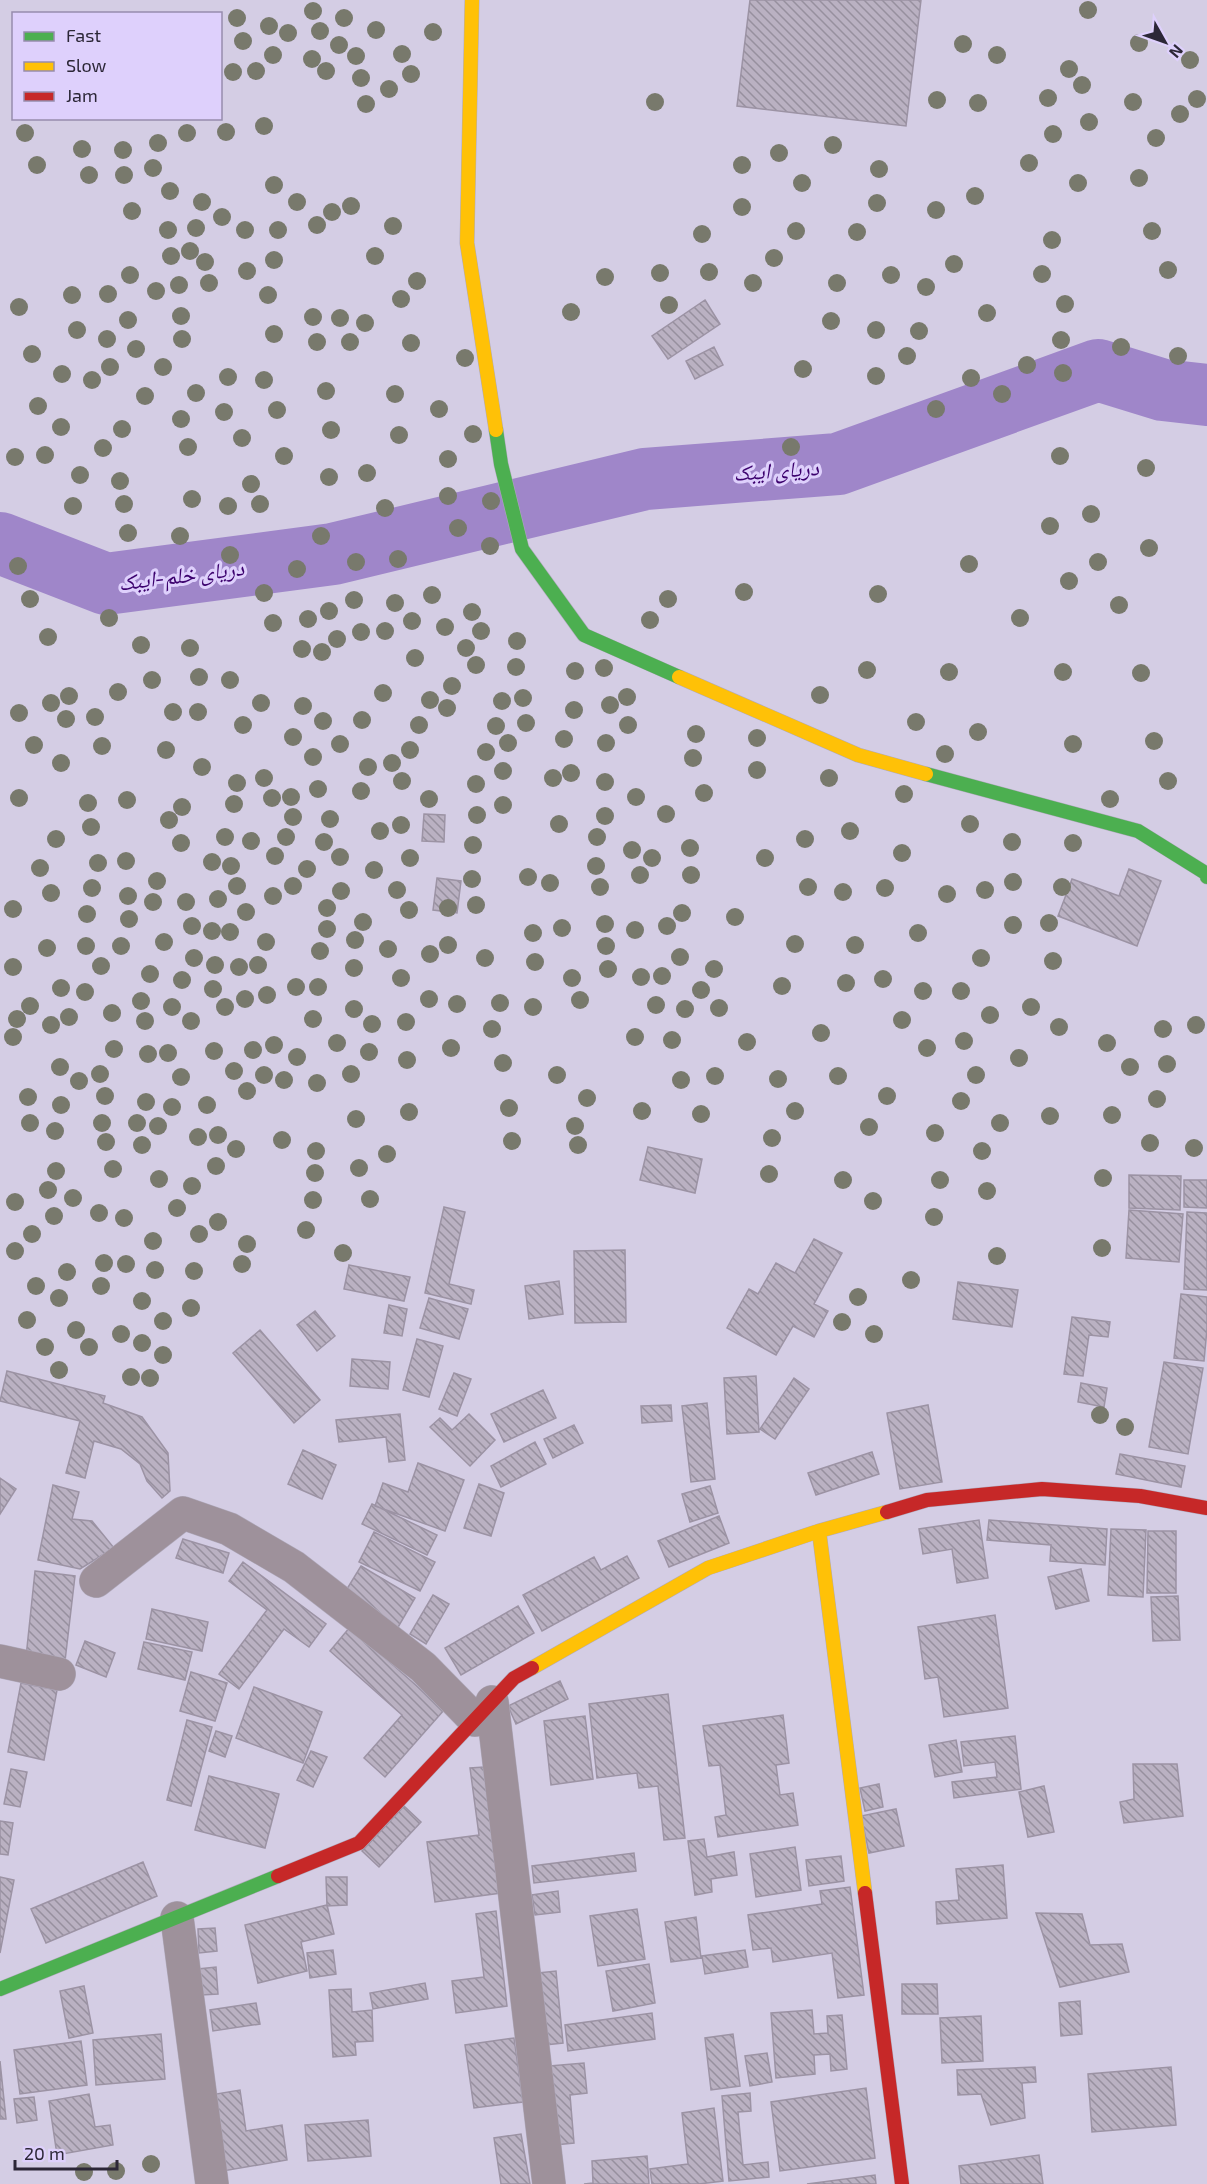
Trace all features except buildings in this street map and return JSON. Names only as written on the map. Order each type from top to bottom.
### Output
[{"type":"street","points":[[472,0],[467,243],[501,465],[522,549],[584,635],[858,755],[1138,831],[1207,874],[1207,877]]},
{"type":"street","points":[[0,1989],[359,1843],[514,1678],[708,1568],[819,1531],[927,1500],[1042,1489],[1140,1496],[1207,1508]]},
{"type":"street","points":[[96,1581],[183,1513],[229,1529],[294,1567],[483,1711],[549,2184]]},
{"type":"street","points":[[819,1531],[902,2184]]},
{"type":"street","points":[[0,1661],[59,1674]]},
{"type":"street","points":[[177,1918],[212,2184]]},
{"type":"waterway","name":"دریای ایبک","points":[[0,543],[106,584],[333,554],[645,479],[838,464],[1098,370],[1163,390],[1207,395]]},
{"type":"traffic: fast","points":[[496,430],[501,464],[522,549],[584,635],[679,677]]},
{"type":"traffic: fast","points":[[926,774],[1138,831],[1207,874],[1207,877]]},
{"type":"traffic: fast","points":[[0,1989],[278,1876]]},
{"type":"traffic: slow","points":[[472,0],[467,243],[496,430]]},
{"type":"traffic: slow","points":[[679,677],[858,755],[926,774]]},
{"type":"traffic: slow","points":[[532,1668],[708,1568],[819,1531],[887,1512]]},
{"type":"traffic: slow","points":[[819,1531],[865,1893]]},
{"type":"traffic: jam","points":[[887,1512],[927,1500],[1042,1489],[1140,1496],[1207,1508]]},
{"type":"traffic: jam","points":[[278,1876],[359,1843],[514,1678],[532,1668]]},
{"type":"traffic: jam","points":[[865,1893],[902,2184]]},
{"type":"water label","name":"دریای خلم-ایبک","points":[[181,574]]}]
